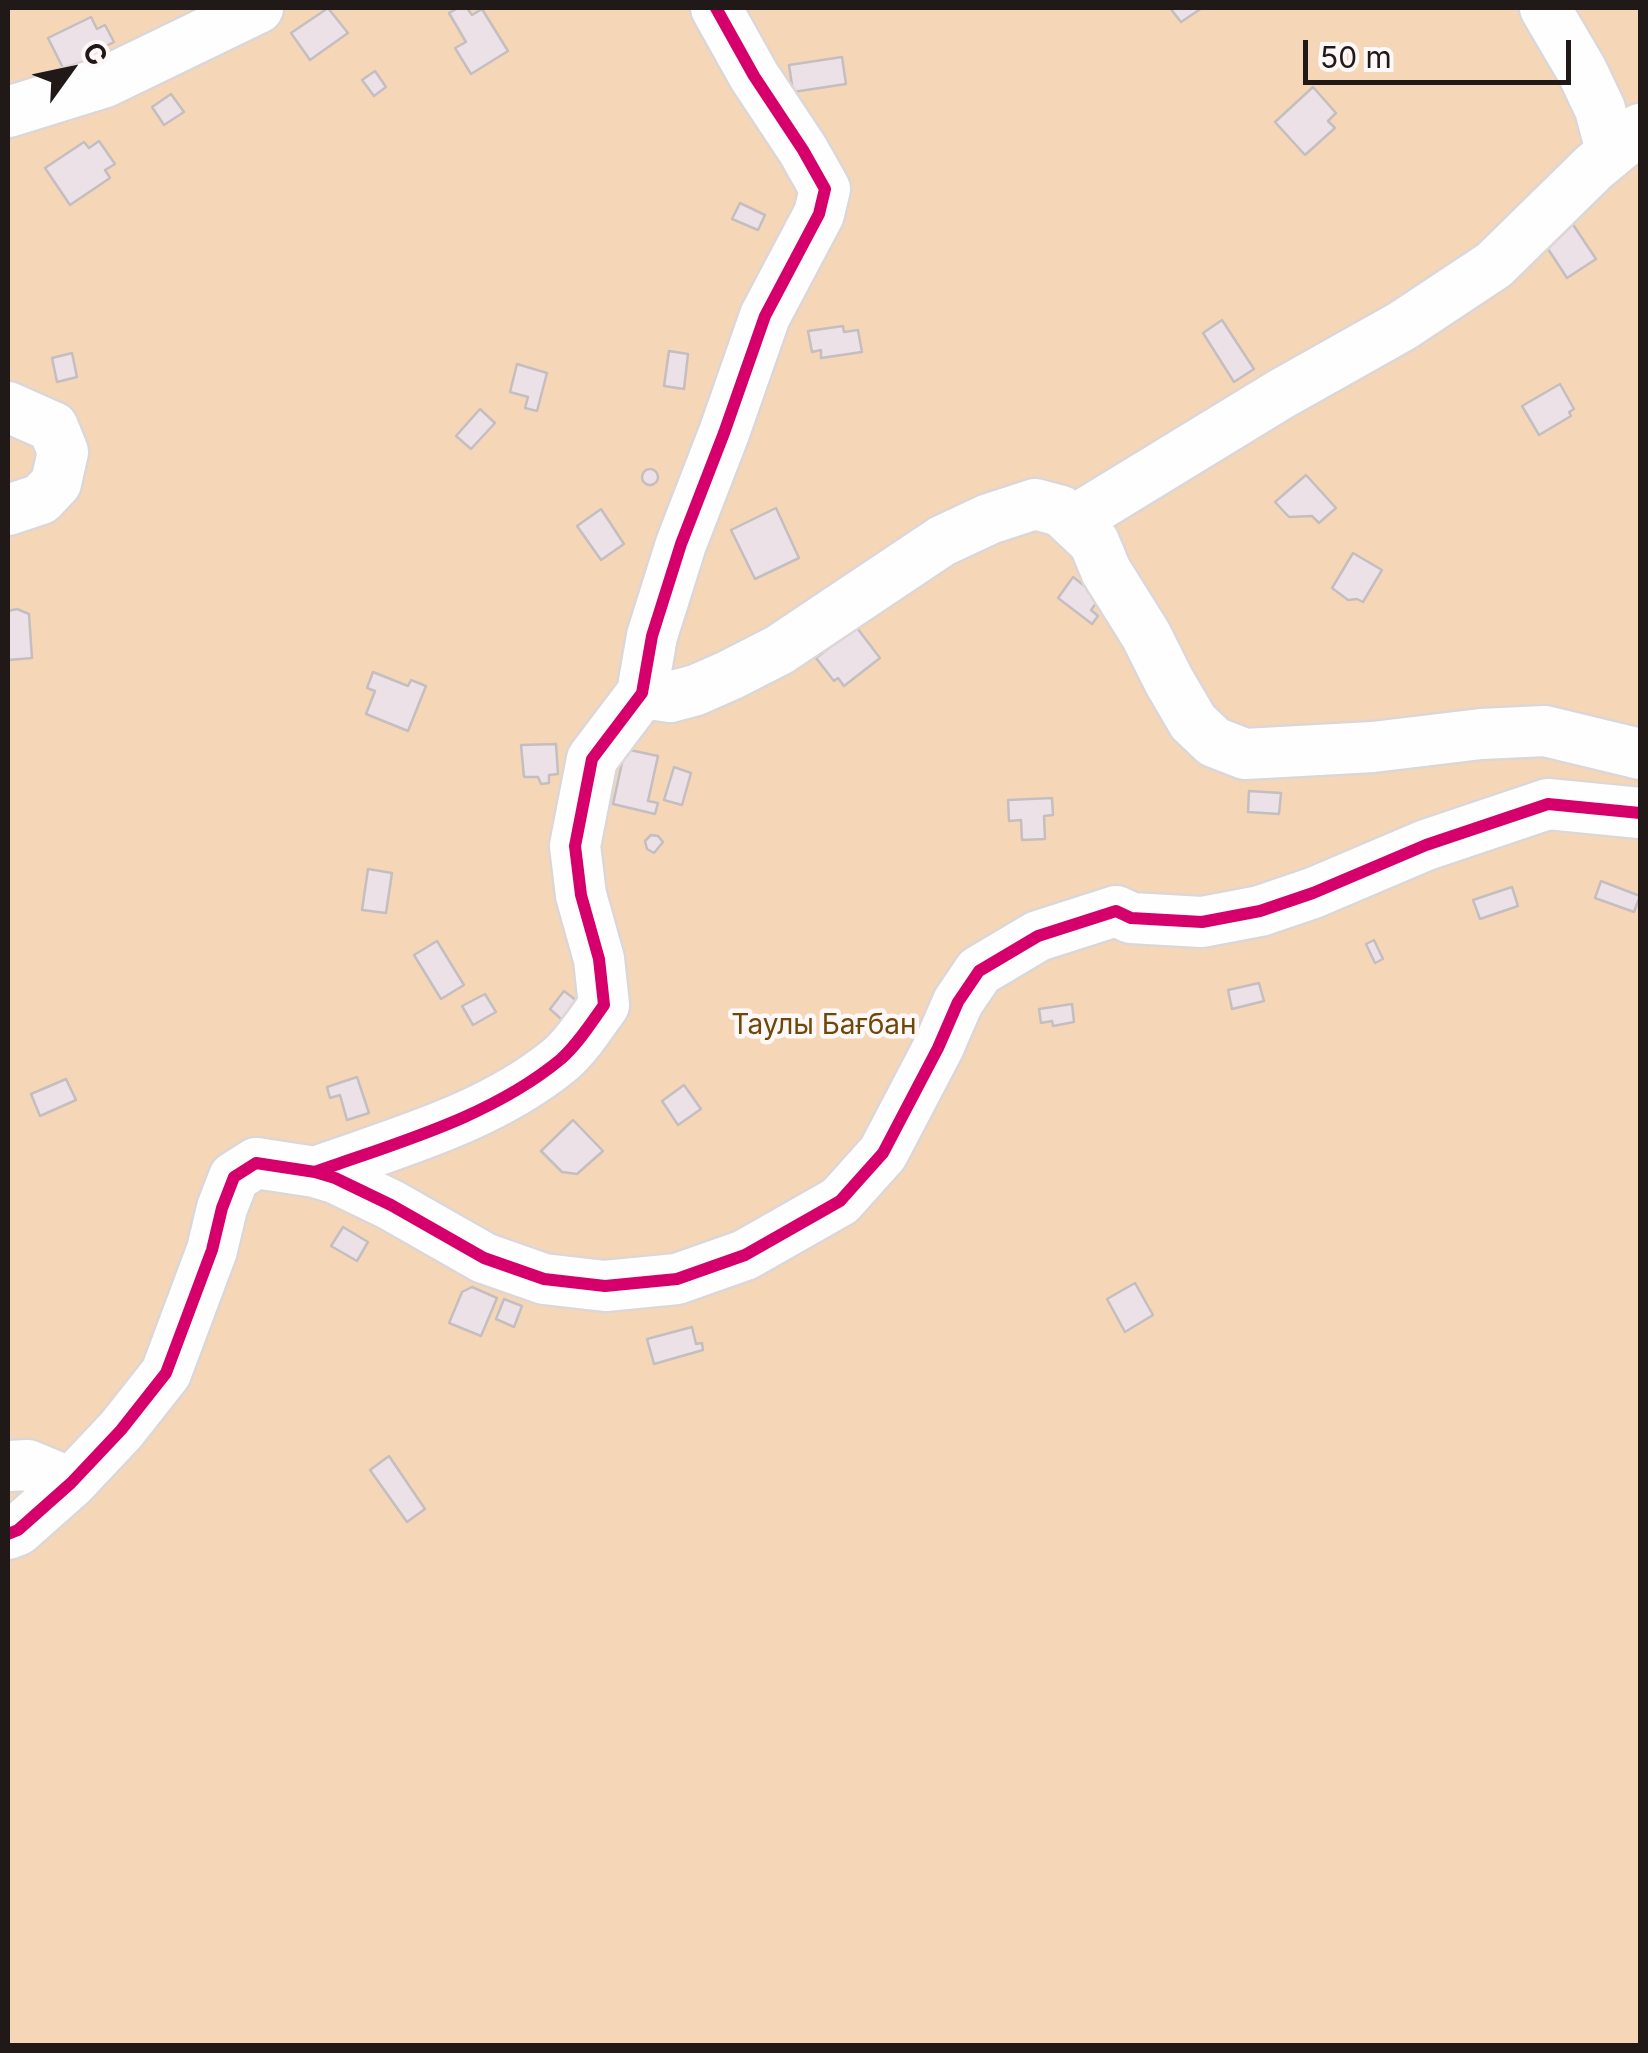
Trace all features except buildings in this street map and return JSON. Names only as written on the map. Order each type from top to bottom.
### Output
[{"type":"street","points":[[8,112],[105,82],[258,8]]},
{"type":"street","points":[[316,1172],[431,1132],[492,1103],[562,1058],[604,1005],[575,846],[592,759],[642,693],[652,636],[681,544],[765,316],[819,214],[825,189],[716,8]]},
{"type":"street","points":[[1073,521],[1281,394],[1402,326],[1494,265],[1626,140],[1594,96],[1545,8]]},
{"type":"street","points":[[8,407],[53,427],[63,452],[56,483],[41,499],[8,510]]},
{"type":"street","points":[[642,693],[670,697],[683,694],[763,658],[942,541],[988,519],[1035,504],[1061,511],[1094,542],[1106,571],[1169,681],[1194,722],[1214,742],[1245,754],[1263,754],[1544,731],[1640,754]]},
{"type":"street","points":[[8,1534],[18,1530],[72,1483],[121,1430],[166,1372],[212,1250],[234,1177],[256,1162],[334,1178],[484,1258],[544,1280],[605,1286],[677,1279],[745,1256],[840,1201],[883,1153],[958,1002],[979,971],[1038,936],[1116,911],[1131,918],[1202,922],[1260,910],[1313,894],[1426,845],[1548,804],[1640,813]]},
{"type":"street","points":[[8,1466],[28,1465],[72,1483]]},
{"type":"green space","name":"Таулы Бағбан","points":[[8,8],[1640,8],[1640,2045],[8,2045]]},
{"type":"cycle path","points":[[315,1172],[443,1126],[505,1097],[561,1059],[604,1005],[599,959],[581,895],[575,846],[592,759],[642,693],[652,636],[681,544],[765,316],[819,214],[825,189],[716,8]]},
{"type":"cycle path","points":[[8,1534],[18,1530],[71,1483],[121,1430],[166,1373],[212,1250],[234,1177],[256,1163],[335,1178],[484,1258],[544,1279],[605,1286],[677,1279],[745,1255],[840,1201],[883,1153],[958,1002],[979,971],[1038,936],[1116,911],[1131,918],[1202,922],[1260,911],[1426,845],[1548,804],[1640,813]]}]
